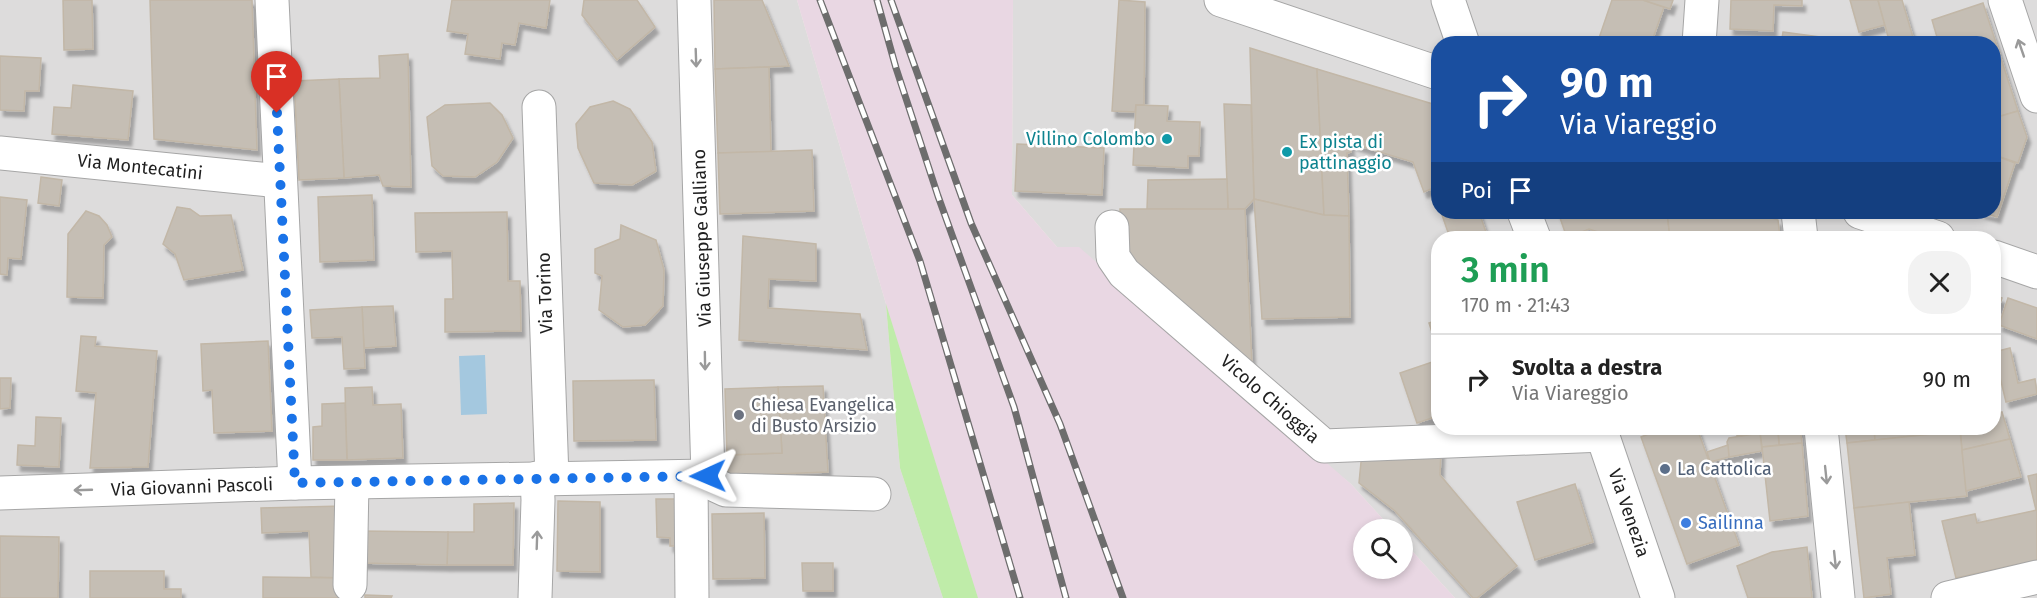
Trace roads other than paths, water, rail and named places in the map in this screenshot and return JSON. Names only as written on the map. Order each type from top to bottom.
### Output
[{"type":"street","points":[[272,0],[295,483]]},
{"type":"street","name":"Via Giuseppe Galliano","points":[[692,598],[699,476],[694,0]]},
{"type":"street","points":[[1221,0],[1431,72]]},
{"type":"street","points":[[1448,0],[1460,36]]},
{"type":"street","points":[[1700,36],[1702,0]]},
{"type":"street","points":[[2005,0],[2037,96]]},
{"type":"street","name":"Via Torino","points":[[535,598],[544,478],[539,108]]},
{"type":"street","name":"Via Montecatini","points":[[0,153],[280,182]]},
{"type":"street","points":[[1881,219],[1917,231]]},
{"type":"street","name":"Vicolo Chioggia","points":[[1112,226],[1113,257],[1124,273],[1324,446],[1527,435]]},
{"type":"street","points":[[2001,259],[2037,272]]},
{"type":"street","name":"Via Venezia","points":[[1602,435],[1658,598]]},
{"type":"street","points":[[1822,435],[1838,598]]},
{"type":"street","points":[[699,476],[726,490],[874,494]]},
{"type":"street","name":"Via Giovanni Pascoli","points":[[0,493],[295,483],[699,476]]},
{"type":"street","points":[[350,585],[352,483]]},
{"type":"street","points":[[1948,598],[2037,577]]},
{"type":"water","points":[[485,355],[487,414],[461,415],[459,356]]},
{"type":"railway","points":[[820,0],[920,261],[1020,598]]},
{"type":"railway","points":[[877,0],[896,68],[938,196],[1014,407],[1066,598]]},
{"type":"railway","points":[[891,0],[971,223],[1060,424],[1123,598]]},
{"type":"place","name":"Villino Colombo","points":[[1167,139]]},
{"type":"place","name":"Ex pista di pattinaggio","points":[[1287,152]]},
{"type":"place","name":"Chiesa Evangelica di Busto Arsizio","points":[[739,415]]},
{"type":"place","name":"La Cattolica","points":[[1665,469]]},
{"type":"place","name":"Sailinna","points":[[1686,523]]}]
